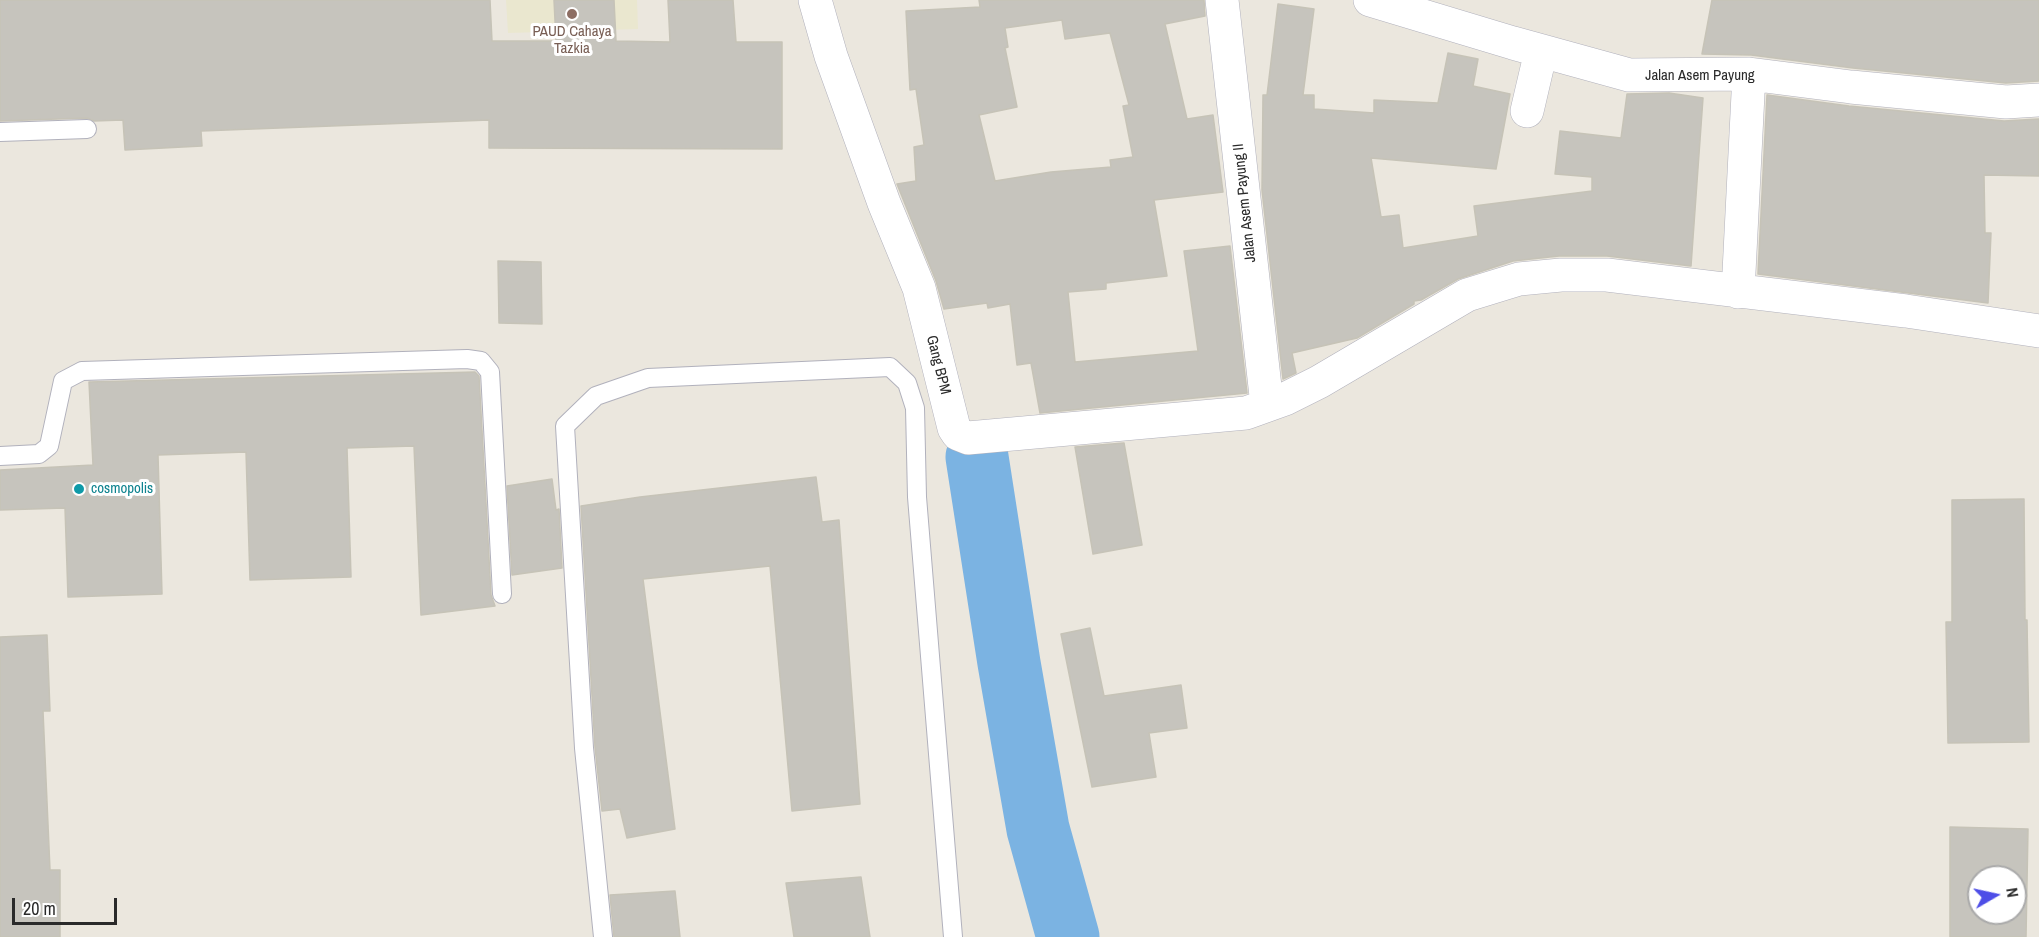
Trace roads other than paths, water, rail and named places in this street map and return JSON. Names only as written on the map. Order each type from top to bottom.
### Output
[{"type":"street","name":"Gang BPM","points":[[816,0],[831,56],[884,203],[919,288],[954,428],[958,434],[968,438],[1246,413],[1267,405]]},
{"type":"street","name":"Jalan Asem Payung II","points":[[1222,0],[1267,405]]},
{"type":"street","name":"Jalan Asem Payung","points":[[1370,0],[1629,75],[1749,74],[1851,87],[2006,102],[2039,100]]},
{"type":"street","points":[[1527,111],[1541,51]]},
{"type":"street","points":[[1738,292],[1749,74]]},
{"type":"street","points":[[1267,405],[1298,393],[1329,377],[1467,295],[1520,279],[1562,274],[1607,275],[1906,311],[2039,331]]},
{"type":"lane","points":[[0,132],[87,129]]},
{"type":"lane","points":[[0,456],[39,454],[49,446],[63,381],[82,371],[467,359],[481,361],[490,372],[502,594]]},
{"type":"lane","points":[[603,937],[584,748],[566,426],[596,396],[648,378],[890,367],[907,383],[915,408],[917,497],[952,937]]},
{"type":"waterway","points":[[977,457],[1038,829],[1068,937]]},
{"type":"place","name":"PAUD Cahaya Tazkia","points":[[572,14]]},
{"type":"place","name":"cosmopolis","points":[[79,489]]}]
